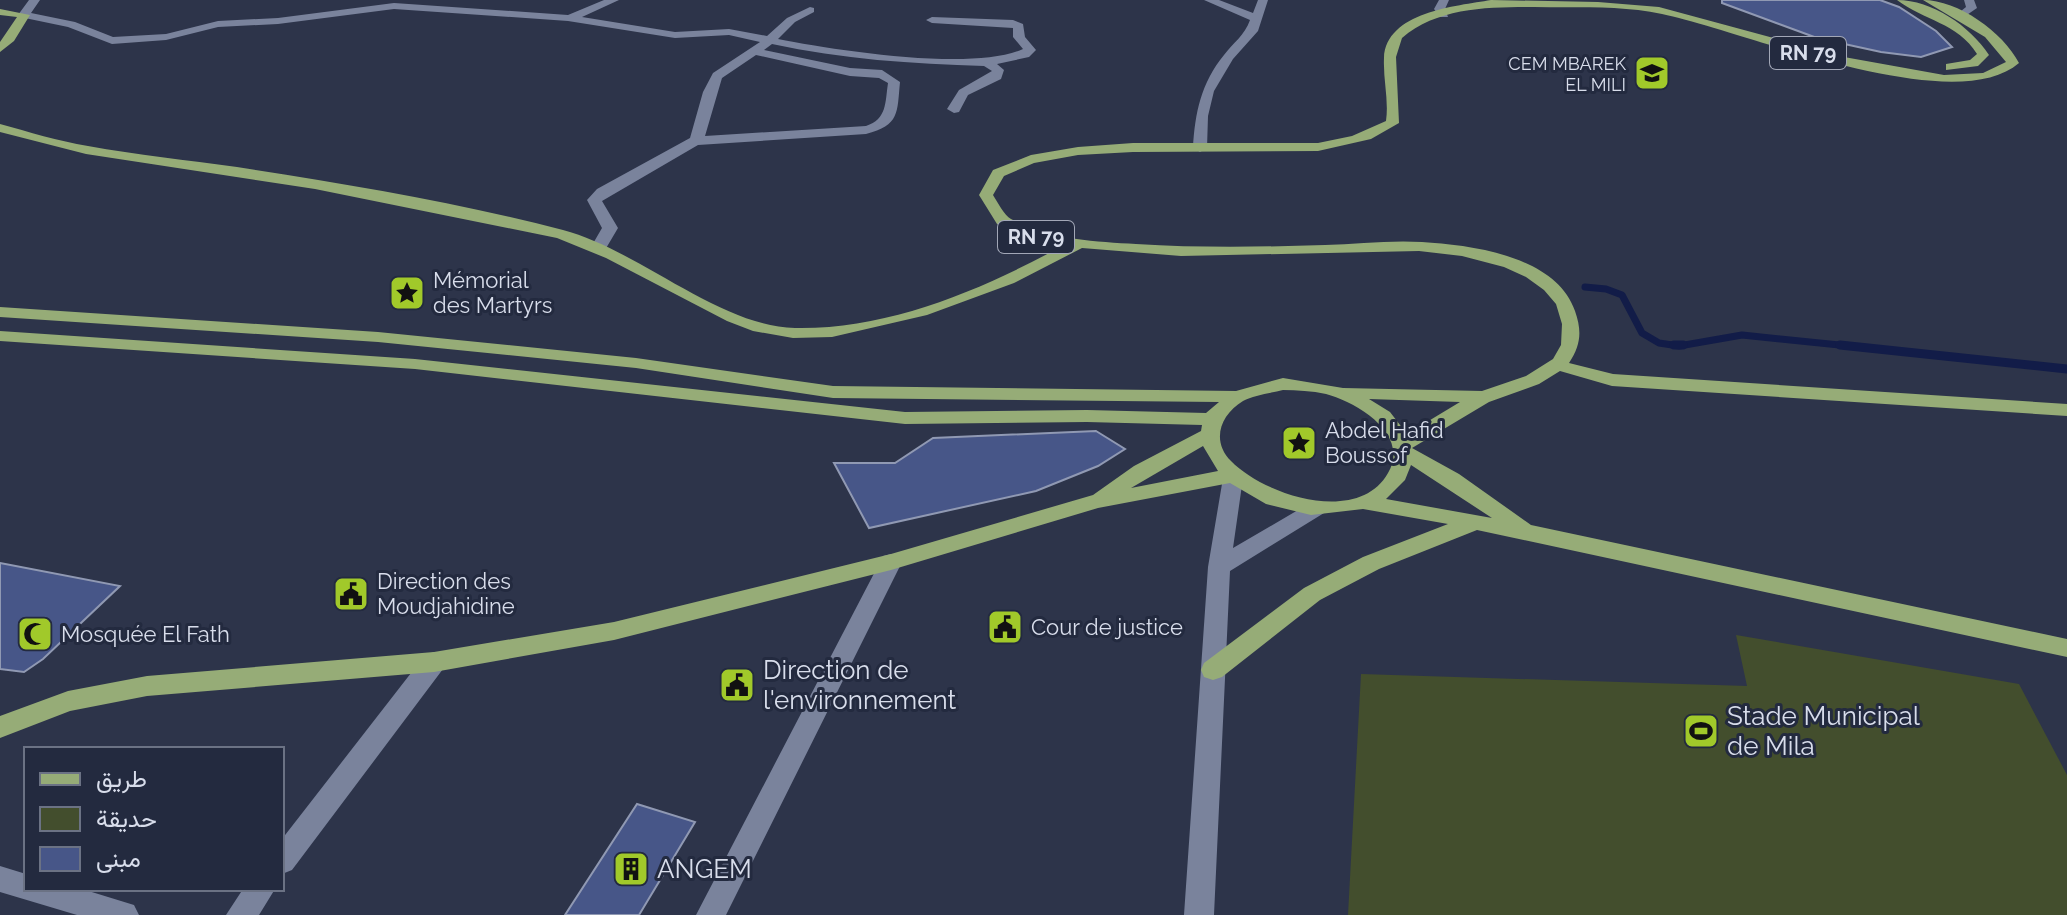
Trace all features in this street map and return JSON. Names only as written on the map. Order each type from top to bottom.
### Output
[{"type":"main road","name":"RN 79","points":[[1643,0],[1717,16],[1834,51],[1899,64],[1952,67],[1974,63],[1983,55],[1978,44],[1964,33],[1902,0]]},
{"type":"main road","name":"RN 79","points":[[1557,365],[1567,353],[1572,335],[1569,312],[1553,290],[1525,271],[1489,255],[1419,246],[1192,252],[1076,245],[1031,236],[1001,221],[990,209],[986,194],[992,178],[1009,164],[1066,151],[1317,148],[1376,134],[1392,123],[1395,110],[1391,49],[1394,41],[1406,27],[1444,7],[1502,2],[1657,10],[1708,21],[1845,63],[1906,73],[1965,77],[2004,71],[2013,63],[2010,52],[1961,16],[1928,0]]},
{"type":"main road","points":[[0,12],[24,15],[10,39],[0,48]]},
{"type":"main road","points":[[0,128],[28,138],[120,158],[231,171],[561,234],[599,247],[730,316],[762,328],[794,333],[839,330],[880,322],[952,301],[1049,261],[1076,245]]},
{"type":"main road","points":[[0,312],[438,343],[636,363],[833,392],[1235,396]]},
{"type":"main road","points":[[310,355],[333,334]]},
{"type":"main road","points":[[0,336],[415,364],[905,418],[1087,416],[1210,427]]},
{"type":"main road","points":[[415,364],[438,343]]},
{"type":"main road","points":[[1404,448],[1484,397],[1538,376],[1557,365],[1612,380],[2067,410]]},
{"type":"main road","points":[[1097,501],[1210,427],[1221,406],[1235,396],[1257,387],[1311,385],[1339,392],[1368,405],[1390,423],[1404,448],[1525,531]]},
{"type":"main road","points":[[1339,392],[1484,397]]},
{"type":"main road","points":[[1210,427],[1214,455],[1231,477],[1271,499],[1317,508],[1365,502],[1525,531],[2067,648]]},
{"type":"main road","points":[[1365,502],[1383,493],[1396,481],[1403,467],[1404,448]]},
{"type":"main road","points":[[0,727],[68,701],[147,686],[434,662],[614,631],[891,562],[1097,501],[1231,477]]},
{"type":"main road","points":[[1213,670],[1312,594],[1371,563],[1473,523]]},
{"type":"street","points":[[35,0],[24,15],[71,24],[102,40],[166,37],[228,23],[278,21],[380,4],[568,18],[675,35],[729,32],[868,57],[987,62],[1025,54],[1030,50],[1019,37],[1019,26],[1005,22],[932,20]]},
{"type":"street","points":[[478,13],[497,0]]},
{"type":"street","points":[[568,18],[614,0]]},
{"type":"street","points":[[1209,0],[1257,19]]},
{"type":"street","points":[[1200,148],[1201,116],[1208,91],[1228,57],[1252,31],[1263,0]]},
{"type":"street","points":[[1961,16],[1972,8],[1969,0]]},
{"type":"street","points":[[599,247],[610,228],[594,200],[602,192],[695,141],[705,128],[711,84],[717,76],[770,40],[791,20],[810,10]]},
{"type":"street","points":[[695,141],[866,130],[884,126],[889,121],[894,82],[882,74],[850,72],[754,51]]},
{"type":"street","points":[[954,109],[963,93],[997,76],[998,70],[987,62]]},
{"type":"street","points":[[1199,915],[1219,567],[1231,477]]},
{"type":"street","points":[[1219,567],[1317,508]]},
{"type":"street","points":[[711,915],[891,562]]},
{"type":"street","points":[[284,858],[434,662]]},
{"type":"street","points":[[0,879],[24,886]]},
{"type":"street","points":[[41,891],[124,915]]},
{"type":"street","points":[[241,915],[259,891]]},
{"type":"green space","name":"Stade Municipal de Mila","points":[[1736,635],[2019,684],[2067,775],[2067,915],[1348,915],[1361,674],[1747,686]]},
{"type":"building","points":[[1722,0],[1880,0],[1899,7],[1936,31],[1952,47],[1921,57],[1881,52],[1817,38],[1722,3]]},
{"type":"building","points":[[1096,431],[1125,449],[1098,466],[1036,491],[869,528],[834,463],[895,463],[933,438]]},
{"type":"building","name":"Mosquée El Fath","points":[[0,563],[120,586],[43,659],[24,672],[0,669]]},
{"type":"building","name":"ANGEM","points":[[637,804],[695,822],[639,915],[565,915]]},
{"type":"waterway","points":[[1585,287],[1606,289],[1622,295],[1642,333],[1659,343],[1679,346],[1742,335],[1856,347]]},
{"type":"waterway","points":[[1674,345],[1683,345]]},
{"type":"waterway","points":[[1840,345],[1856,347]]},
{"type":"waterway","points":[[1856,347],[2067,369]]},
{"type":"place","name":"CEM MBAREK EL MILI","points":[[1652,73]]},
{"type":"place","name":"Mémorial des Martyrs","points":[[407,293]]},
{"type":"place","name":"Abdel Hafid Boussof","points":[[1299,443]]},
{"type":"place","name":"Direction des Moudjahidine","points":[[351,594]]},
{"type":"place","name":"Cour de justice","points":[[1005,627]]},
{"type":"place","name":"Mosquée El Fath","points":[[35,634]]},
{"type":"place","name":"Direction de l'environnement","points":[[737,685]]},
{"type":"place","name":"Stade Municipal de Mila","points":[[1701,731]]},
{"type":"place","name":"ANGEM","points":[[631,869]]}]
